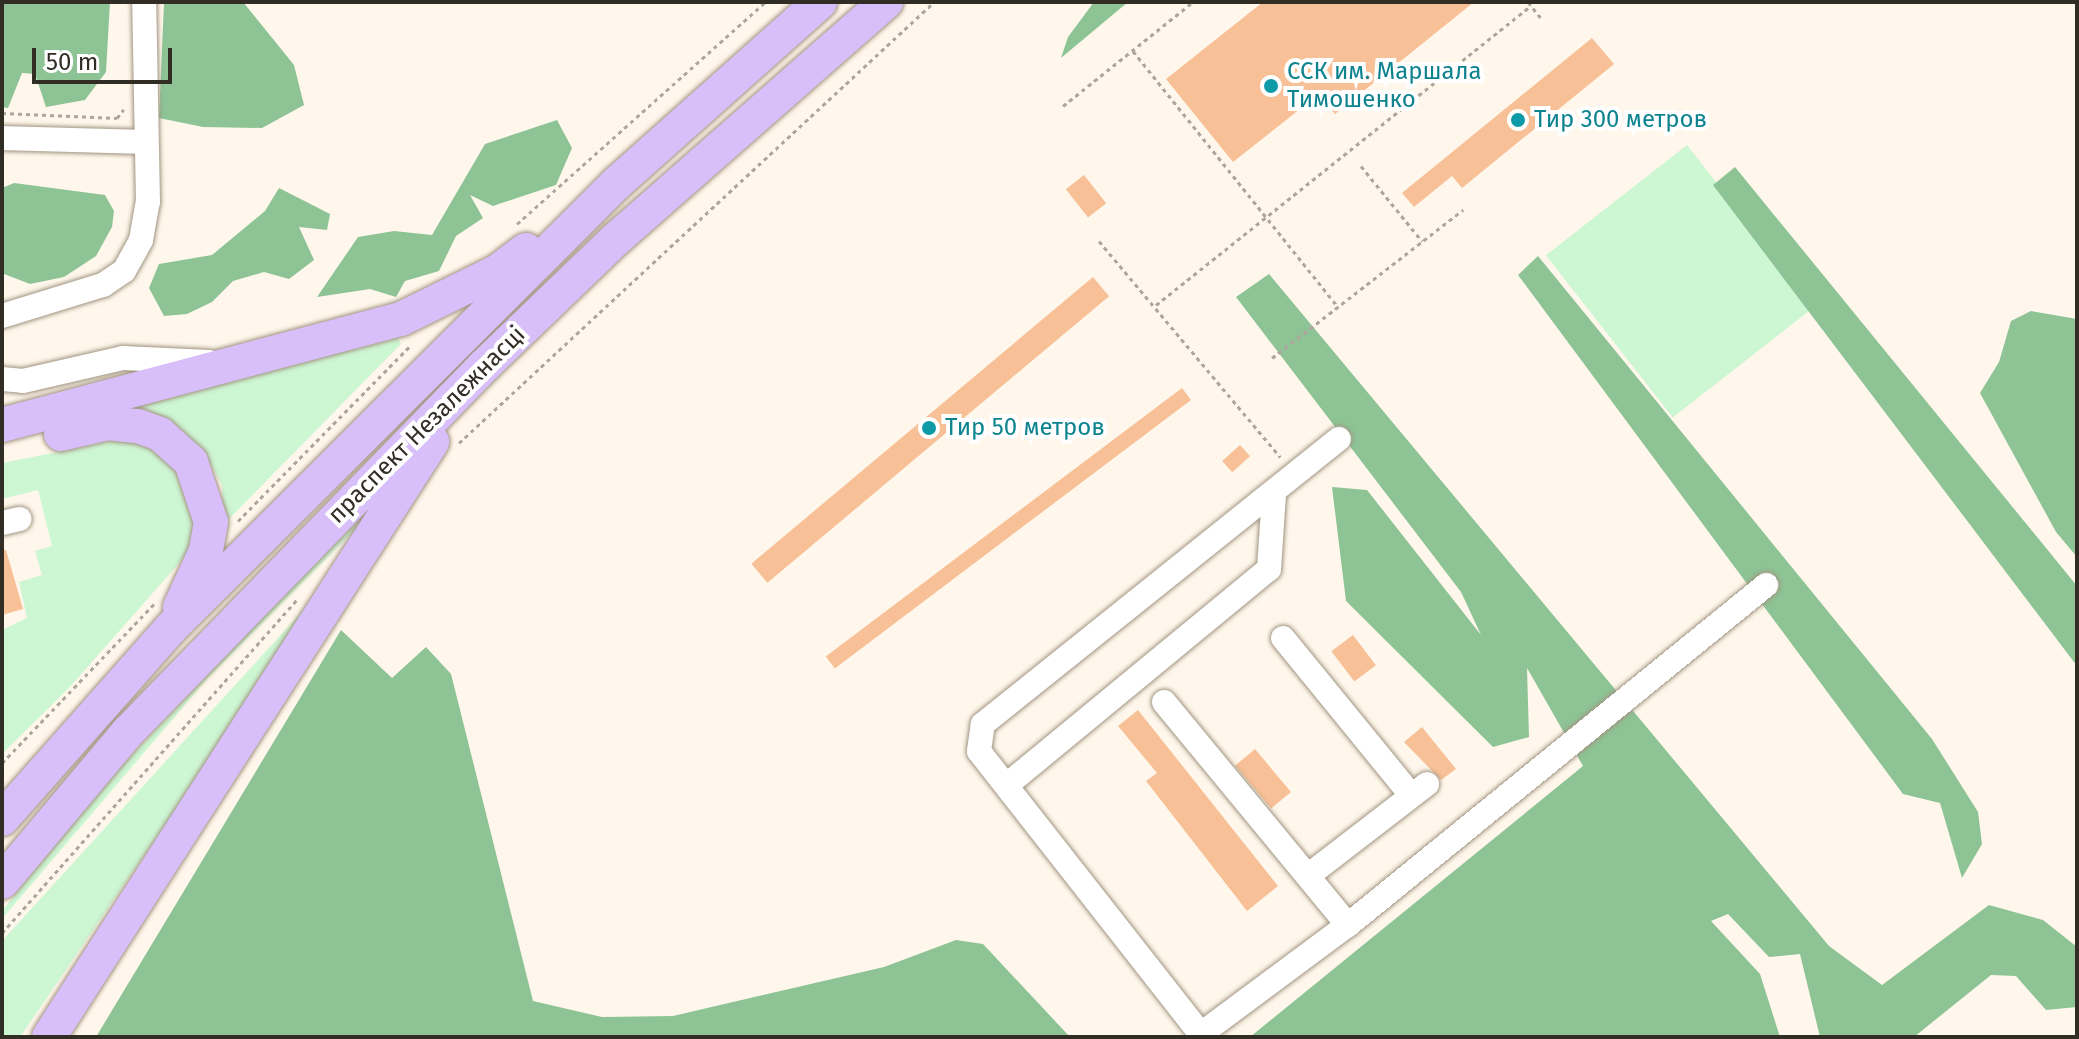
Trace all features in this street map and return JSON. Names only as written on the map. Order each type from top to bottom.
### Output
[{"type":"highway","name":"праспект Незалежнасці","points":[[2,819],[170,629],[617,183],[820,2]]},
{"type":"highway","name":"праспект Незалежнасці","points":[[2,882],[128,732],[484,366],[615,240],[886,2]]},
{"type":"highway","points":[[2,425],[351,335],[432,307],[498,271],[617,183]]},
{"type":"highway","points":[[49,1037],[348,567],[484,366]]},
{"type":"highway","points":[[2,449],[107,423],[160,434],[176,446],[200,478],[211,522],[219,534],[170,629]]},
{"type":"street","points":[[2,316],[57,303],[124,271],[141,240],[148,202],[144,142],[144,2]]},
{"type":"street","points":[[2,138],[144,142]]},
{"type":"street","points":[[2,379],[23,381],[123,358],[209,362],[268,356]]},
{"type":"street","points":[[1339,439],[983,724],[979,751],[1008,784],[1202,1036],[1348,925],[1766,585]]},
{"type":"street","points":[[1008,784],[1269,569],[1274,494]]},
{"type":"street","points":[[1283,638],[1419,790],[1309,875]]},
{"type":"street","points":[[1164,702],[1348,925]]},
{"type":"path","points":[[517,225],[765,2]]},
{"type":"path","points":[[457,444],[934,2]]},
{"type":"path","points":[[1063,106],[1193,2]]},
{"type":"path","points":[[1156,305],[1529,4],[1542,19]]},
{"type":"path","points":[[1133,51],[1338,307]]},
{"type":"path","points":[[2,113],[117,118],[125,108]]},
{"type":"path","points":[[1361,166],[1422,241]]},
{"type":"path","points":[[1272,358],[1463,210]]},
{"type":"path","points":[[1099,241],[1156,305],[1295,476]]},
{"type":"path","points":[[219,534],[411,345]]},
{"type":"path","points":[[2,933],[309,587]]},
{"type":"path","points":[[2,763],[162,596]]},
{"type":"green space","points":[[2,2],[110,2],[106,72],[85,100],[46,107],[35,74],[22,73],[8,108],[2,107]]},
{"type":"green space","points":[[164,2],[243,2],[294,65],[304,105],[262,128],[203,127],[159,118]]},
{"type":"green space","points":[[1094,2],[1128,2],[1061,58],[1068,37]]},
{"type":"green space","points":[[557,120],[572,148],[556,185],[493,206],[470,195],[483,218],[456,236],[439,271],[405,281],[396,297],[370,289],[317,297],[358,237],[394,231],[432,235],[485,144]]},
{"type":"green space","points":[[1687,145],[1814,307],[1673,418],[1546,255]]},
{"type":"green space","points":[[1735,167],[2077,586],[2077,666],[1713,185]]},
{"type":"green space","points":[[14,183],[105,195],[114,211],[112,227],[96,256],[64,277],[30,284],[4,274],[2,188]]},
{"type":"green space","points":[[279,188],[330,214],[327,230],[299,227],[314,260],[289,279],[264,272],[233,281],[212,302],[187,314],[164,316],[149,288],[159,264],[212,255],[265,211]]},
{"type":"green space","points":[[1538,256],[1932,739],[1978,812],[1982,844],[1962,878],[1940,803],[1903,794],[1518,275]]},
{"type":"green space","points":[[1269,274],[1829,946],[1882,985],[1989,905],[2043,920],[2077,947],[2077,1007],[2046,1010],[2016,976],[1991,975],[1914,1037],[1820,1037],[1800,954],[1769,957],[1728,914],[1711,921],[1760,974],[1780,1037],[1250,1037],[1583,766],[1527,668],[1529,737],[1493,747],[1346,601],[1332,487],[1367,490],[1481,635],[1461,592],[1236,297]]},
{"type":"green space","points":[[2031,311],[2077,319],[2077,557],[2056,532],[1980,393],[1999,362],[2011,321]]},
{"type":"green space","points":[[398,338],[401,344],[224,524],[222,485],[202,448],[184,434],[106,413]]},
{"type":"green space","points":[[118,440],[143,445],[175,465],[195,526],[189,552],[69,688],[2,754],[2,630],[27,618],[19,582],[42,575],[35,551],[52,546],[38,490],[2,499],[2,463]]},
{"type":"green space","points":[[379,493],[364,521],[208,678],[2,919],[2,911],[102,787]]},
{"type":"green space","points":[[337,573],[20,1037],[2,1037],[2,941]]},
{"type":"green space","points":[[341,630],[392,678],[426,647],[451,674],[533,1001],[602,1017],[673,1016],[884,967],[956,940],[983,944],[1070,1037],[96,1037]]},
{"type":"building","name":"ССК им. Маршала Тимошенко","points":[[1263,2],[1474,2],[1335,114],[1319,94],[1233,162],[1166,79]]},
{"type":"building","name":"Тир 300 метров","points":[[1592,38],[1614,64],[1462,188],[1452,176],[1414,207],[1402,193]]},
{"type":"building","points":[[1084,175],[1106,203],[1088,218],[1066,189]]},
{"type":"building","name":"Тир 50 метров","points":[[1093,277],[1109,296],[767,583],[751,564]]},
{"type":"building","points":[[1182,388],[1191,400],[835,668],[826,656]]},
{"type":"building","points":[[1240,445],[1250,456],[1232,472],[1222,461]]},
{"type":"building","points":[[2,550],[6,550],[23,609],[2,615]]},
{"type":"building","points":[[1353,635],[1376,665],[1354,682],[1331,651]]},
{"type":"building","points":[[1138,710],[1278,886],[1247,911],[1146,781],[1157,773],[1118,726]]},
{"type":"building","points":[[1422,727],[1456,769],[1441,780],[1404,742]]},
{"type":"building","points":[[1255,749],[1291,792],[1271,809],[1235,766]]},
{"type":"place","name":"ССК им. Маршала Тимошенко","points":[[1271,86]]},
{"type":"place","name":"Тир 300 метров","points":[[1518,120]]},
{"type":"place","name":"Тир 50 метров","points":[[929,428]]}]
